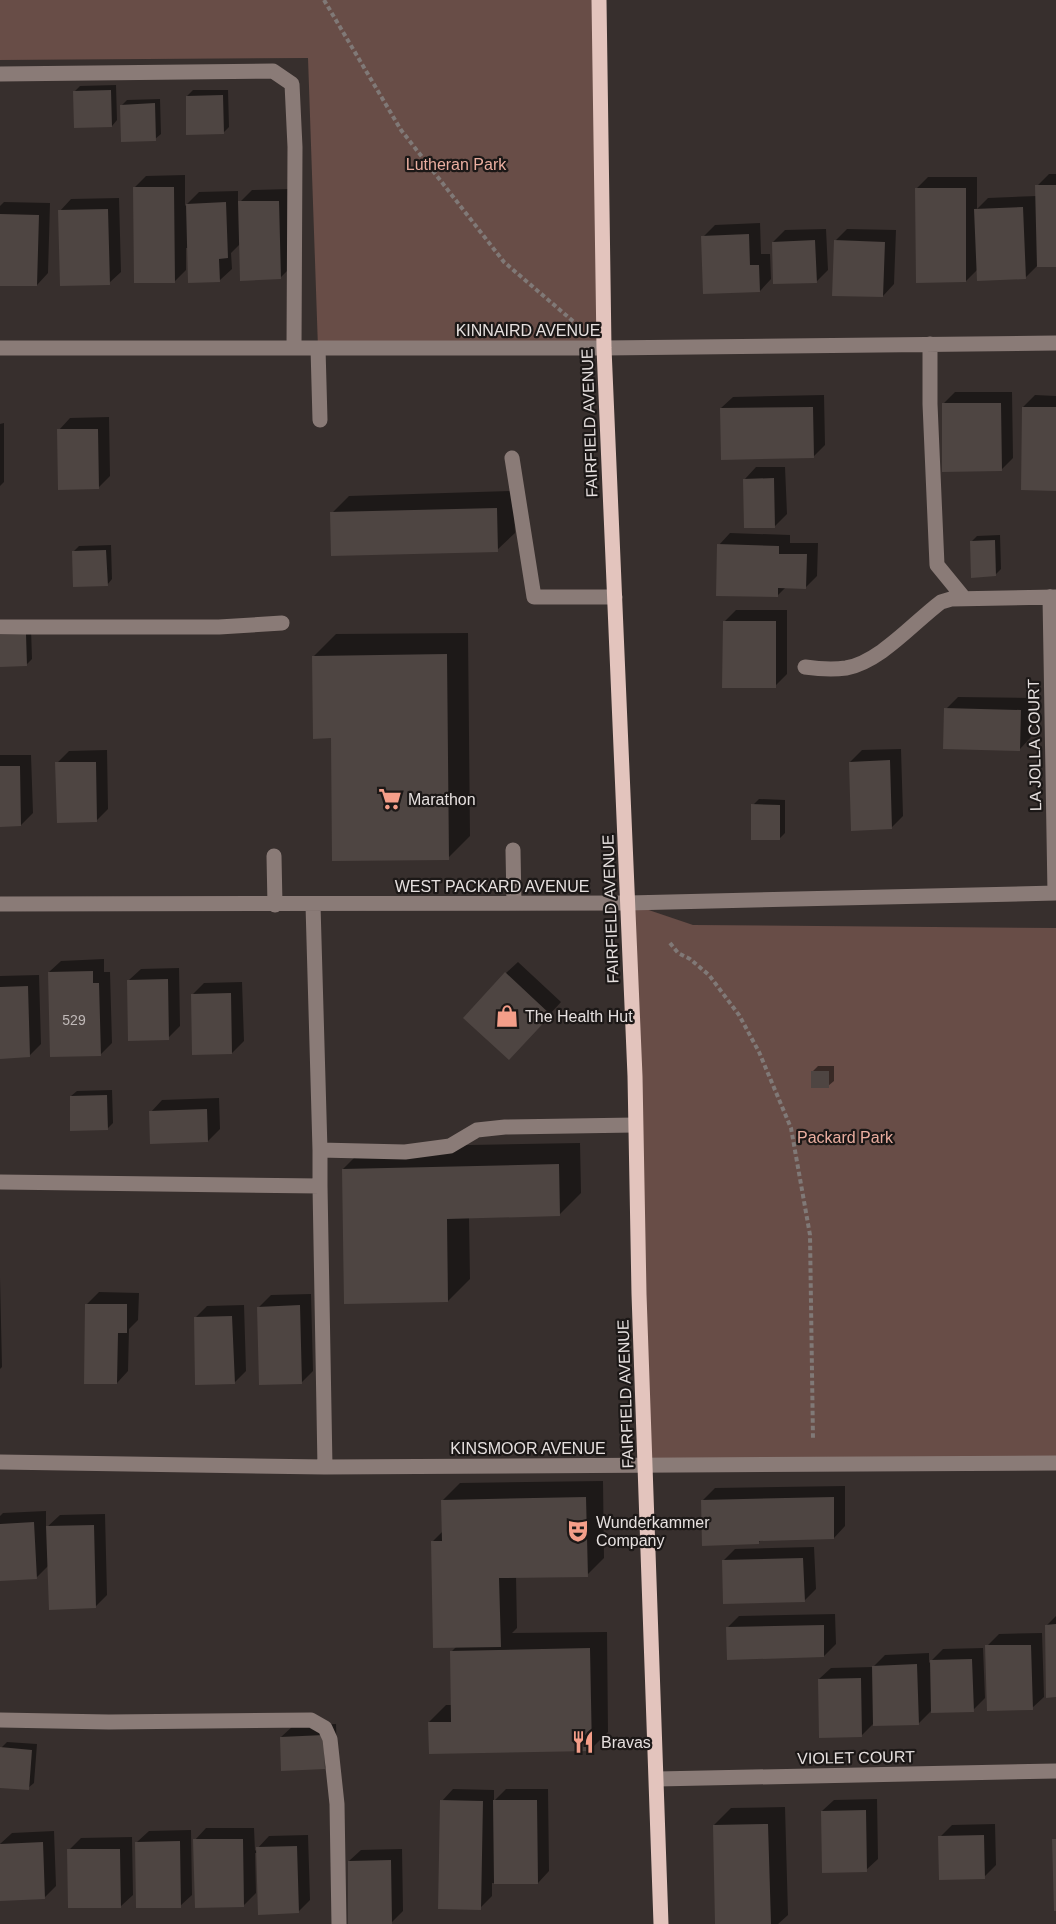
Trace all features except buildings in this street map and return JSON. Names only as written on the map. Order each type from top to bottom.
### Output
[{"type":"main road","name":"FAIRFIELD AVENUE","points":[[599,0],[604,348],[628,903],[661,1924]]},
{"type":"street","points":[[0,74],[273,71],[292,84],[295,147],[294,348]]},
{"type":"street","name":"KINNAIRD AVENUE","points":[[0,348],[604,348],[1056,343]]},
{"type":"street","points":[[930,344],[930,404],[937,565],[964,598]]},
{"type":"street","points":[[318,348],[320,420]]},
{"type":"street","points":[[512,458],[534,597],[615,597]]},
{"type":"street","points":[[805,668],[848,668],[862,663],[882,651],[940,602],[964,598],[1053,597]]},
{"type":"street","name":"LA JOLLA COURT","points":[[1053,597],[1055,893]]},
{"type":"street","points":[[0,627],[219,627],[282,623]]},
{"type":"street","points":[[513,850],[514,903]]},
{"type":"street","points":[[274,856],[275,905]]},
{"type":"street","name":"WEST PACKARD AVENUE","points":[[0,904],[628,903],[1055,893]]},
{"type":"street","points":[[313,904],[325,1467]]},
{"type":"street","points":[[320,1150],[405,1152],[450,1146],[477,1130],[505,1127],[635,1125]]},
{"type":"street","points":[[0,1182],[320,1186]]},
{"type":"street","name":"KINSMOOR AVENUE","points":[[0,1462],[325,1467],[1056,1463]]},
{"type":"street","points":[[0,1720],[109,1722],[311,1720],[325,1728],[330,1739],[337,1804],[339,1924]]},
{"type":"street","name":"VIOLET COURT","points":[[657,1779],[1056,1771]]},
{"type":"path","points":[[324,0],[401,130],[504,262],[604,348]]},
{"type":"path","points":[[669,943],[678,953],[690,959],[709,975],[739,1015],[759,1052],[791,1128],[810,1235],[813,1464]]},
{"type":"green space","name":"Lutheran Park","points":[[0,0],[599,0],[604,348],[318,348],[308,58],[0,60]]},
{"type":"green space","name":"Packard Park","points":[[628,903],[693,925],[1056,928],[1056,1463],[645,1465]]},
{"type":"place","name":"Marathon","points":[[390,799]]},
{"type":"place","name":"The Health Hut","points":[[507,1016]]},
{"type":"place","name":"Wunderkammer Company","points":[[578,1531]]},
{"type":"place","name":"Bravas","points":[[583,1742]]}]
